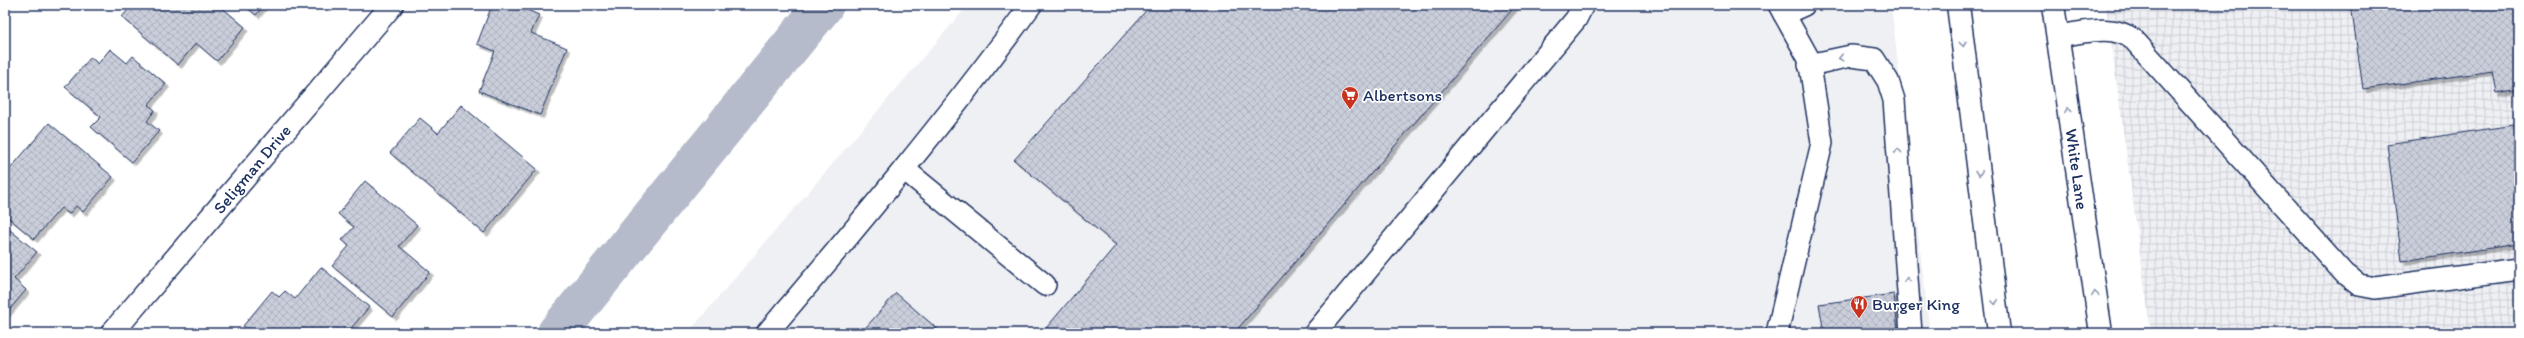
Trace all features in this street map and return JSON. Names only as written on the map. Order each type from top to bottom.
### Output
[{"type":"main road","name":"Seligman Drive","points":[[112,333],[392,5]]},
{"type":"main road","points":[[1958,5],[1999,333]]},
{"type":"main road","name":"White Lane","points":[[2053,5],[2101,333]]},
{"type":"lane","points":[[767,333],[904,169],[980,74],[1031,5]]},
{"type":"lane","points":[[1315,333],[1576,19],[1583,5]]},
{"type":"lane","points":[[1777,333],[1822,143],[1809,59],[1782,10],[1804,5]]},
{"type":"lane","points":[[2058,36],[2112,30],[2125,33],[2345,274],[2359,285],[2375,288],[2519,269]]},
{"type":"lane","points":[[1809,65],[1851,56],[1874,59],[1888,81],[1895,114],[1911,333]]},
{"type":"lane","points":[[904,169],[1045,285]]},
{"type":"shaded area","points":[[968,5],[1891,5],[1930,333],[688,333]]},
{"type":"shaded area","points":[[2106,5],[2519,5],[2519,333],[2151,333]]},
{"type":"building","points":[[132,5],[219,5],[245,27],[217,61],[196,43],[178,65],[122,17]]},
{"type":"building","points":[[244,5],[264,5],[256,15]]},
{"type":"building","points":[[492,5],[515,5],[539,15],[531,33],[567,48],[540,115],[479,91],[495,51],[477,44]]},
{"type":"building","points":[[1151,5],[1516,5],[1234,333],[1042,333],[1116,245],[1014,160]]},
{"type":"building","points":[[2351,5],[2519,5],[2519,89],[2497,93],[2493,71],[2363,89]]},
{"type":"building","points":[[110,49],[127,63],[133,56],[166,84],[148,105],[155,110],[147,121],[159,131],[132,162],[91,127],[101,117],[65,87],[91,57],[98,64]]},
{"type":"building","points":[[461,105],[537,169],[484,233],[390,153],[420,118],[438,133]]},
{"type":"building","points":[[49,123],[113,177],[83,212],[76,206],[69,214],[61,208],[34,239],[5,215],[5,175]]},
{"type":"building","points":[[2514,125],[2519,156],[2519,244],[2402,261],[2387,144]]},
{"type":"building","points":[[365,181],[417,225],[399,246],[430,272],[393,317],[332,266],[349,246],[342,240],[354,227],[338,214]]},
{"type":"building","points":[[5,226],[37,252],[14,279],[26,290],[5,315]]},
{"type":"building","points":[[321,267],[369,307],[347,333],[252,333],[243,326],[272,291],[279,297],[285,291],[295,299]]},
{"type":"building","points":[[896,293],[942,333],[861,333]]},
{"type":"building","name":"Burger King","points":[[1894,294],[1898,333],[1824,333],[1819,304]]},
{"type":"waterway","points":[[557,333],[824,5]]},
{"type":"place","name":"Albertsons","points":[[1350,110]]},
{"type":"place","name":"Burger King","points":[[1859,319]]}]
